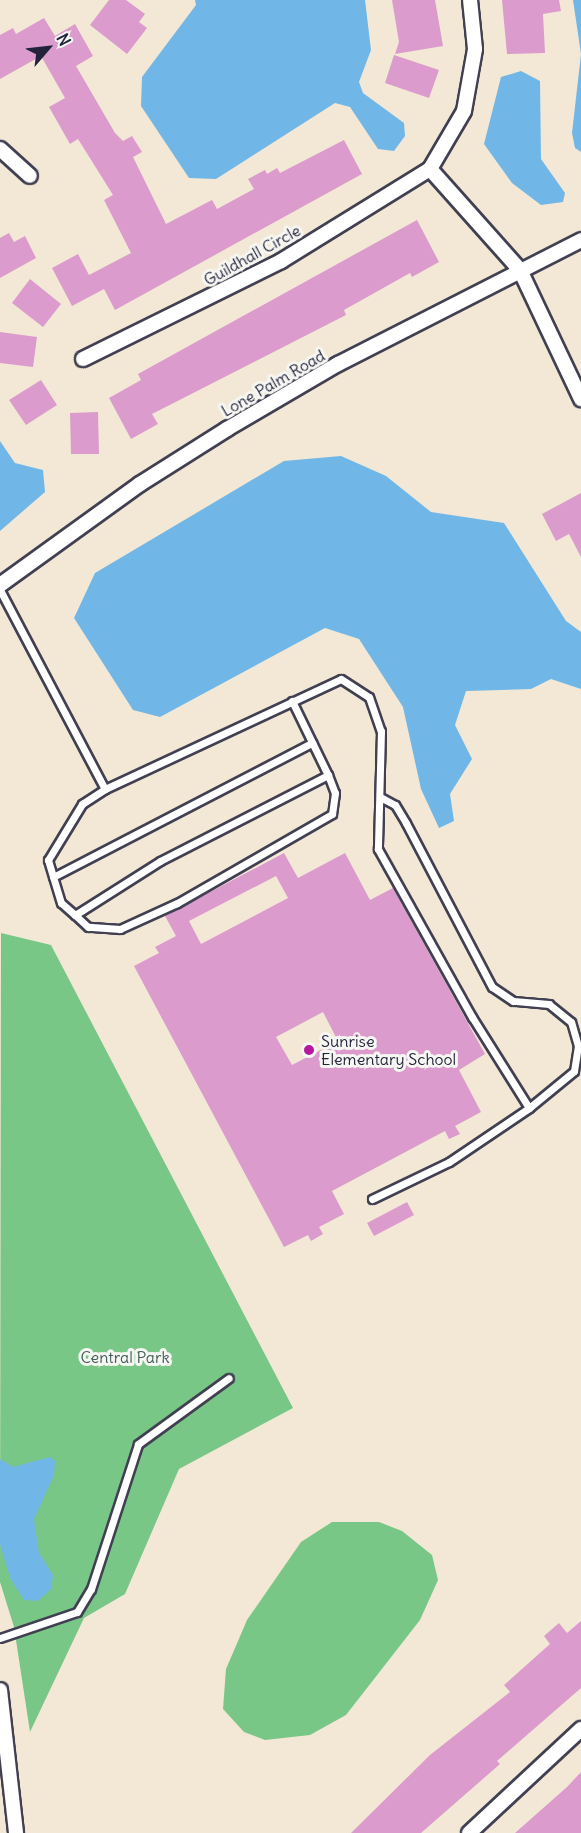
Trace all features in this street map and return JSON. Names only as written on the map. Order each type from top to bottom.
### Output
[{"type":"street","name":"Guildhall Circle","points":[[83,359],[280,261],[430,169],[464,111],[475,49],[470,0]]},
{"type":"street","points":[[0,149],[30,176]]},
{"type":"street","points":[[430,169],[520,270],[576,378],[581,399]]},
{"type":"street","name":"Lone Palm Road","points":[[0,585],[140,484],[227,429],[338,364],[581,240]]},
{"type":"street","points":[[0,1690],[16,1833]]},
{"type":"street","points":[[469,1833],[581,1729]]},
{"type":"lane","points":[[0,590],[105,789]]},
{"type":"lane","points":[[292,701],[335,793],[332,814],[177,903],[120,929],[88,927],[61,903],[48,860],[82,804],[105,789],[292,701],[341,679],[369,697],[381,731],[382,798],[378,849],[472,1017],[529,1108]]},
{"type":"lane","points":[[53,877],[312,743]]},
{"type":"lane","points":[[75,915],[160,861],[328,776]]},
{"type":"lane","points":[[372,1198],[449,1161],[529,1108],[574,1071],[578,1046],[572,1022],[549,1004],[513,1000],[492,987],[406,823],[395,805],[382,798]]},
{"type":"lane","points":[[0,1638],[77,1612],[91,1589],[138,1444],[229,1378]]},
{"type":"green space","name":"Central Park","points":[[1,933],[51,945],[293,1408],[179,1469],[125,1594],[84,1618],[30,1732],[14,1627],[0,1582]]},
{"type":"green space","points":[[332,1522],[379,1522],[402,1531],[432,1555],[438,1580],[420,1620],[346,1715],[310,1735],[265,1740],[244,1732],[223,1709],[226,1669],[247,1620],[301,1542]]},
{"type":"water","points":[[195,0],[365,0],[371,50],[359,82],[363,93],[404,123],[405,136],[394,151],[378,149],[350,107],[335,103],[216,179],[189,178],[141,106],[142,77],[196,5]]},
{"type":"water","points":[[573,0],[581,0],[581,54]]},
{"type":"water","points":[[581,54],[581,152],[575,148],[572,133]]},
{"type":"water","points":[[521,71],[540,81],[541,159],[565,193],[563,202],[541,205],[512,183],[484,144],[501,77]]},
{"type":"water","points":[[0,441],[15,463],[43,470],[45,492],[0,531]]},
{"type":"water","points":[[341,456],[386,476],[431,512],[504,523],[566,621],[581,632],[581,689],[551,679],[531,689],[466,691],[455,725],[472,759],[450,794],[454,821],[439,828],[421,789],[403,707],[359,639],[325,628],[160,717],[133,710],[74,618],[95,573],[284,461]]},
{"type":"water","points":[[50,1457],[55,1461],[54,1475],[34,1519],[39,1553],[53,1575],[51,1589],[38,1601],[24,1600],[10,1578],[0,1544],[0,1459],[13,1467]]},
{"type":"building","points":[[109,0],[126,0],[145,14],[139,22],[147,28],[127,54],[90,25]]},
{"type":"building","points":[[392,0],[435,0],[443,46],[395,54],[399,42]]},
{"type":"building","points":[[502,0],[559,0],[561,11],[543,14],[545,53],[507,54]]},
{"type":"building","points":[[44,18],[55,36],[75,24],[93,56],[76,66],[115,133],[123,141],[132,136],[142,152],[133,157],[166,224],[212,200],[217,209],[254,189],[248,179],[265,170],[267,174],[277,168],[280,173],[344,140],[362,174],[115,310],[104,289],[72,306],[52,268],[78,254],[89,275],[131,253],[104,200],[113,195],[78,139],[70,144],[49,107],[65,98],[41,56],[0,79],[0,35],[13,28],[16,34]]},
{"type":"building","points":[[394,55],[439,70],[429,98],[385,83]]},
{"type":"building","points":[[417,220],[439,262],[412,277],[410,273],[344,310],[346,315],[152,414],[158,424],[131,439],[109,398],[141,380],[138,374]]},
{"type":"building","points":[[9,233],[14,242],[25,236],[36,258],[0,278],[0,238]]},
{"type":"building","points":[[30,279],[61,304],[43,327],[12,303]]},
{"type":"building","points":[[0,332],[37,337],[33,367],[0,363]]},
{"type":"building","points":[[41,380],[57,405],[26,425],[9,400]]},
{"type":"building","points":[[98,412],[99,454],[71,454],[70,413]]},
{"type":"building","points":[[581,493],[581,557],[569,534],[556,541],[542,514]]},
{"type":"building","points":[[284,853],[298,878],[345,853],[370,900],[393,888],[485,1054],[459,1070],[481,1112],[455,1126],[460,1134],[449,1139],[445,1131],[332,1191],[344,1214],[319,1227],[323,1234],[311,1241],[308,1235],[284,1247],[134,966],[159,953],[155,947],[176,936],[165,916]],"holes":[[[276,876],[288,898],[201,944],[189,921]],[[323,1012],[338,1041],[292,1065],[276,1037]]]},
{"type":"building","points":[[407,1202],[414,1215],[374,1236],[367,1223]]},
{"type":"building","points":[[581,1621],[581,1688],[497,1761],[500,1764],[421,1833],[351,1833],[430,1755],[510,1692],[504,1685],[550,1644],[544,1636],[559,1623],[567,1633]]},
{"type":"building","points":[[581,1772],[581,1833],[515,1833],[567,1787]]},
{"type":"place","name":"Sunrise Elementary School","points":[[309,1050]]}]
